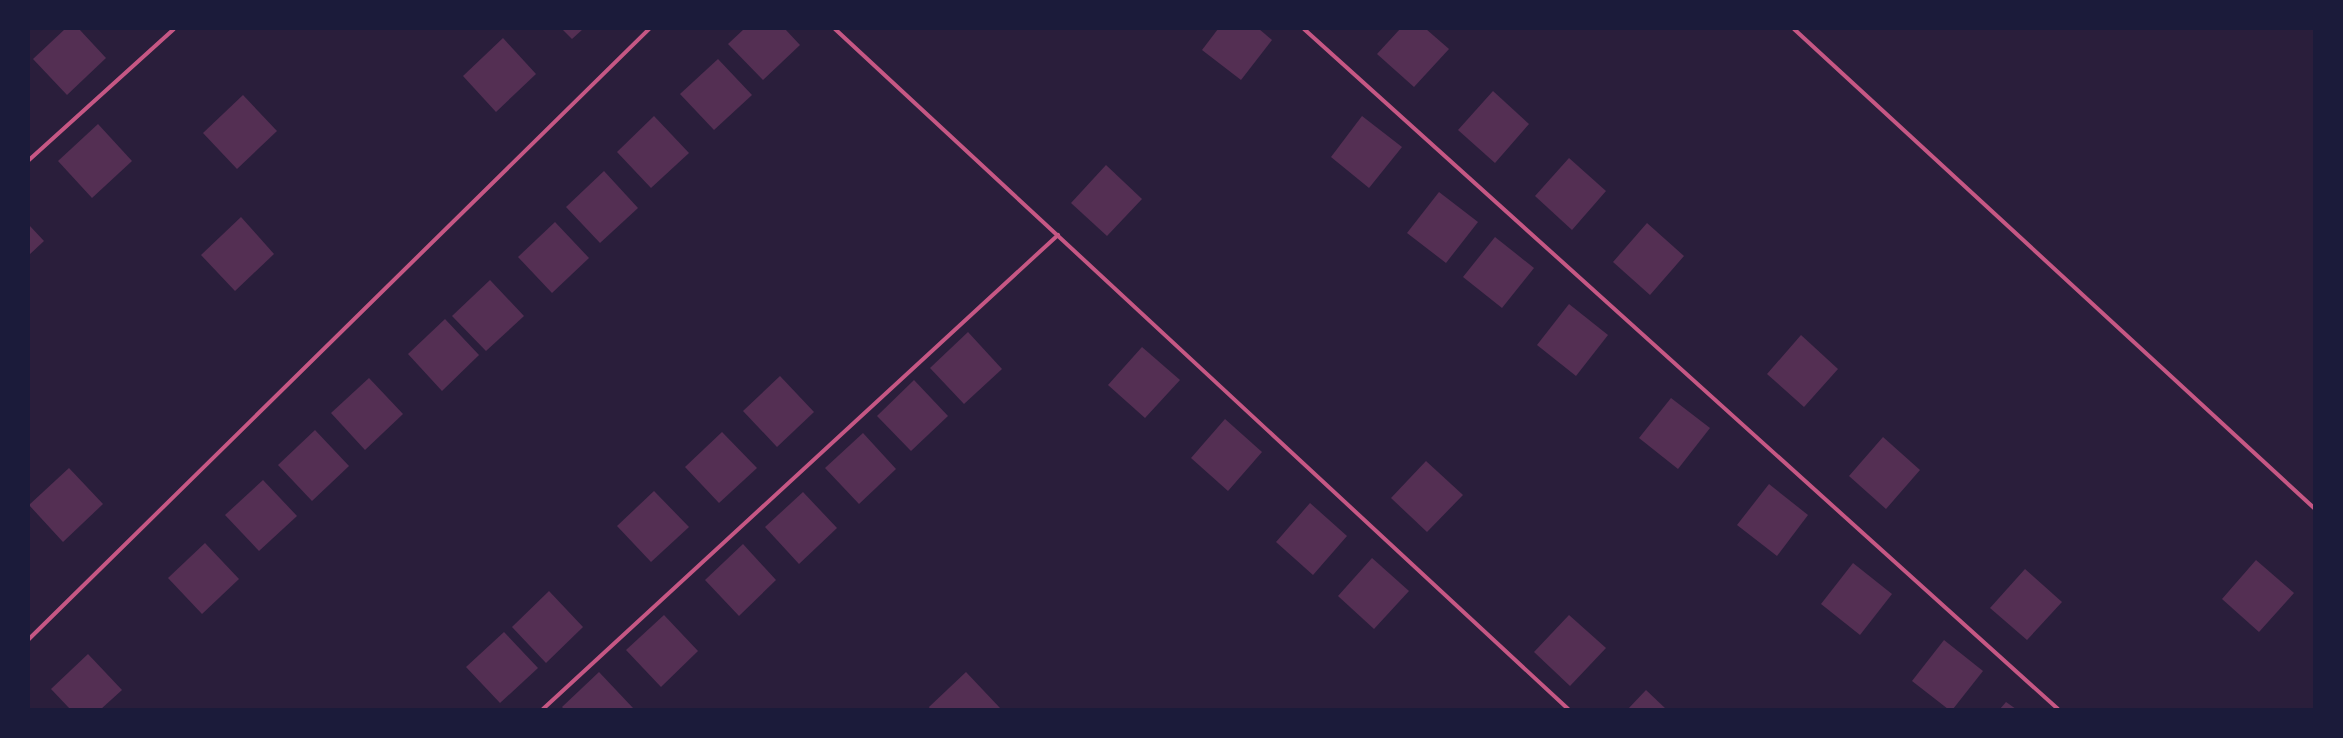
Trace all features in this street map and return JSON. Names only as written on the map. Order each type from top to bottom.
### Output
[{"type":"lane","points":[[29,160],[174,29]]},
{"type":"lane","points":[[29,639],[649,29]]},
{"type":"lane","points":[[835,29],[1568,709]]},
{"type":"lane","points":[[1304,29],[2058,709]]},
{"type":"lane","points":[[1794,29],[2314,508]]},
{"type":"lane","points":[[543,709],[1058,235]]},
{"type":"shaded area","points":[[29,29],[2314,29],[2314,709],[29,709]]},
{"type":"building","points":[[65,29],[79,29],[106,58],[67,95],[33,59]]},
{"type":"building","points":[[562,29],[583,29],[572,39]]},
{"type":"building","points":[[744,29],[785,29],[800,45],[763,80],[728,44]]},
{"type":"building","points":[[1218,29],[1259,29],[1272,40],[1241,80],[1202,50]]},
{"type":"building","points":[[1400,29],[1426,29],[1449,49],[1414,87],[1377,54]]},
{"type":"building","points":[[503,38],[536,74],[496,112],[463,76]]},
{"type":"building","points":[[718,59],[752,95],[714,130],[680,94]]},
{"type":"building","points":[[1493,91],[1529,124],[1495,163],[1458,130]]},
{"type":"building","points":[[243,95],[277,131],[237,169],[203,133]]},
{"type":"building","points":[[654,116],[689,153],[651,188],[617,152]]},
{"type":"building","points":[[1362,116],[1402,147],[1369,188],[1331,157]]},
{"type":"building","points":[[98,124],[132,161],[92,198],[58,161]]},
{"type":"building","points":[[1569,158],[1606,191],[1572,230],[1535,196]]},
{"type":"building","points":[[1106,165],[1142,199],[1107,236],[1071,203]]},
{"type":"building","points":[[604,171],[638,208],[600,243],[566,207]]},
{"type":"building","points":[[1439,192],[1478,222],[1446,263],[1407,233]]},
{"type":"building","points":[[241,217],[274,254],[235,291],[201,255]]},
{"type":"building","points":[[555,222],[589,258],[552,293],[518,257]]},
{"type":"building","points":[[1647,223],[1684,256],[1650,295],[1613,262]]},
{"type":"building","points":[[29,225],[44,241],[29,255]]},
{"type":"building","points":[[1495,237],[1534,268],[1502,308],[1463,277]]},
{"type":"building","points":[[490,280],[524,316],[486,351],[452,316]]},
{"type":"building","points":[[1569,304],[1608,335],[1576,376],[1537,345]]},
{"type":"building","points":[[445,319],[479,355],[442,391],[408,354]]},
{"type":"building","points":[[968,332],[1002,369],[964,404],[930,368]]},
{"type":"building","points":[[1801,335],[1838,369],[1804,407],[1767,374]]},
{"type":"building","points":[[1142,347],[1180,380],[1145,418],[1108,385]]},
{"type":"building","points":[[780,376],[814,412],[777,447],[743,411]]},
{"type":"building","points":[[369,378],[403,414],[365,450],[331,413]]},
{"type":"building","points":[[914,380],[948,416],[911,451],[877,416]]},
{"type":"building","points":[[1671,398],[1710,428],[1678,469],[1639,438]]},
{"type":"building","points":[[1225,419],[1262,452],[1228,491],[1191,458]]},
{"type":"building","points":[[315,430],[349,466],[312,501],[278,465]]},
{"type":"building","points":[[722,432],[757,468],[719,503],[685,467]]},
{"type":"building","points":[[863,433],[896,469],[859,504],[825,468]]},
{"type":"building","points":[[1883,437],[1920,470],[1886,509],[1849,476]]},
{"type":"building","points":[[1426,461],[1463,495],[1427,532],[1391,498]]},
{"type":"building","points":[[69,468],[103,504],[63,542],[29,505]]},
{"type":"building","points":[[263,480],[297,516],[259,551],[225,515]]},
{"type":"building","points":[[1769,484],[1808,515],[1777,556],[1737,525]]},
{"type":"building","points":[[654,491],[689,527],[651,562],[617,526]]},
{"type":"building","points":[[803,492],[837,528],[799,564],[765,527]]},
{"type":"building","points":[[1310,503],[1347,536],[1313,575],[1276,542]]},
{"type":"building","points":[[205,543],[239,579],[202,614],[168,578]]},
{"type":"building","points":[[743,544],[776,580],[739,616],[705,580]]},
{"type":"building","points":[[1372,558],[1409,591],[1374,629],[1338,596]]},
{"type":"building","points":[[2256,560],[2294,593],[2259,632],[2222,599]]},
{"type":"building","points":[[1853,563],[1892,594],[1860,635],[1821,604]]},
{"type":"building","points":[[2025,569],[2062,602],[2027,640],[1990,608]]},
{"type":"building","points":[[549,591],[583,627],[546,663],[512,627]]},
{"type":"building","points":[[664,615],[698,651],[661,687],[626,650]]},
{"type":"building","points":[[1569,615],[1606,648],[1570,686],[1534,652]]},
{"type":"building","points":[[504,632],[538,668],[500,703],[466,667]]},
{"type":"building","points":[[1944,640],[1983,671],[1953,709],[1948,709],[1912,681]]},
{"type":"building","points":[[88,654],[122,690],[101,709],[70,709],[51,689]]},
{"type":"building","points":[[599,672],[633,708],[564,709],[562,707]]},
{"type":"building","points":[[966,672],[1000,708],[930,709],[929,707]]},
{"type":"building","points":[[1646,690],[1666,709],[1628,709]]},
{"type":"building","points":[[2006,702],[2016,709],[2000,709]]}]
